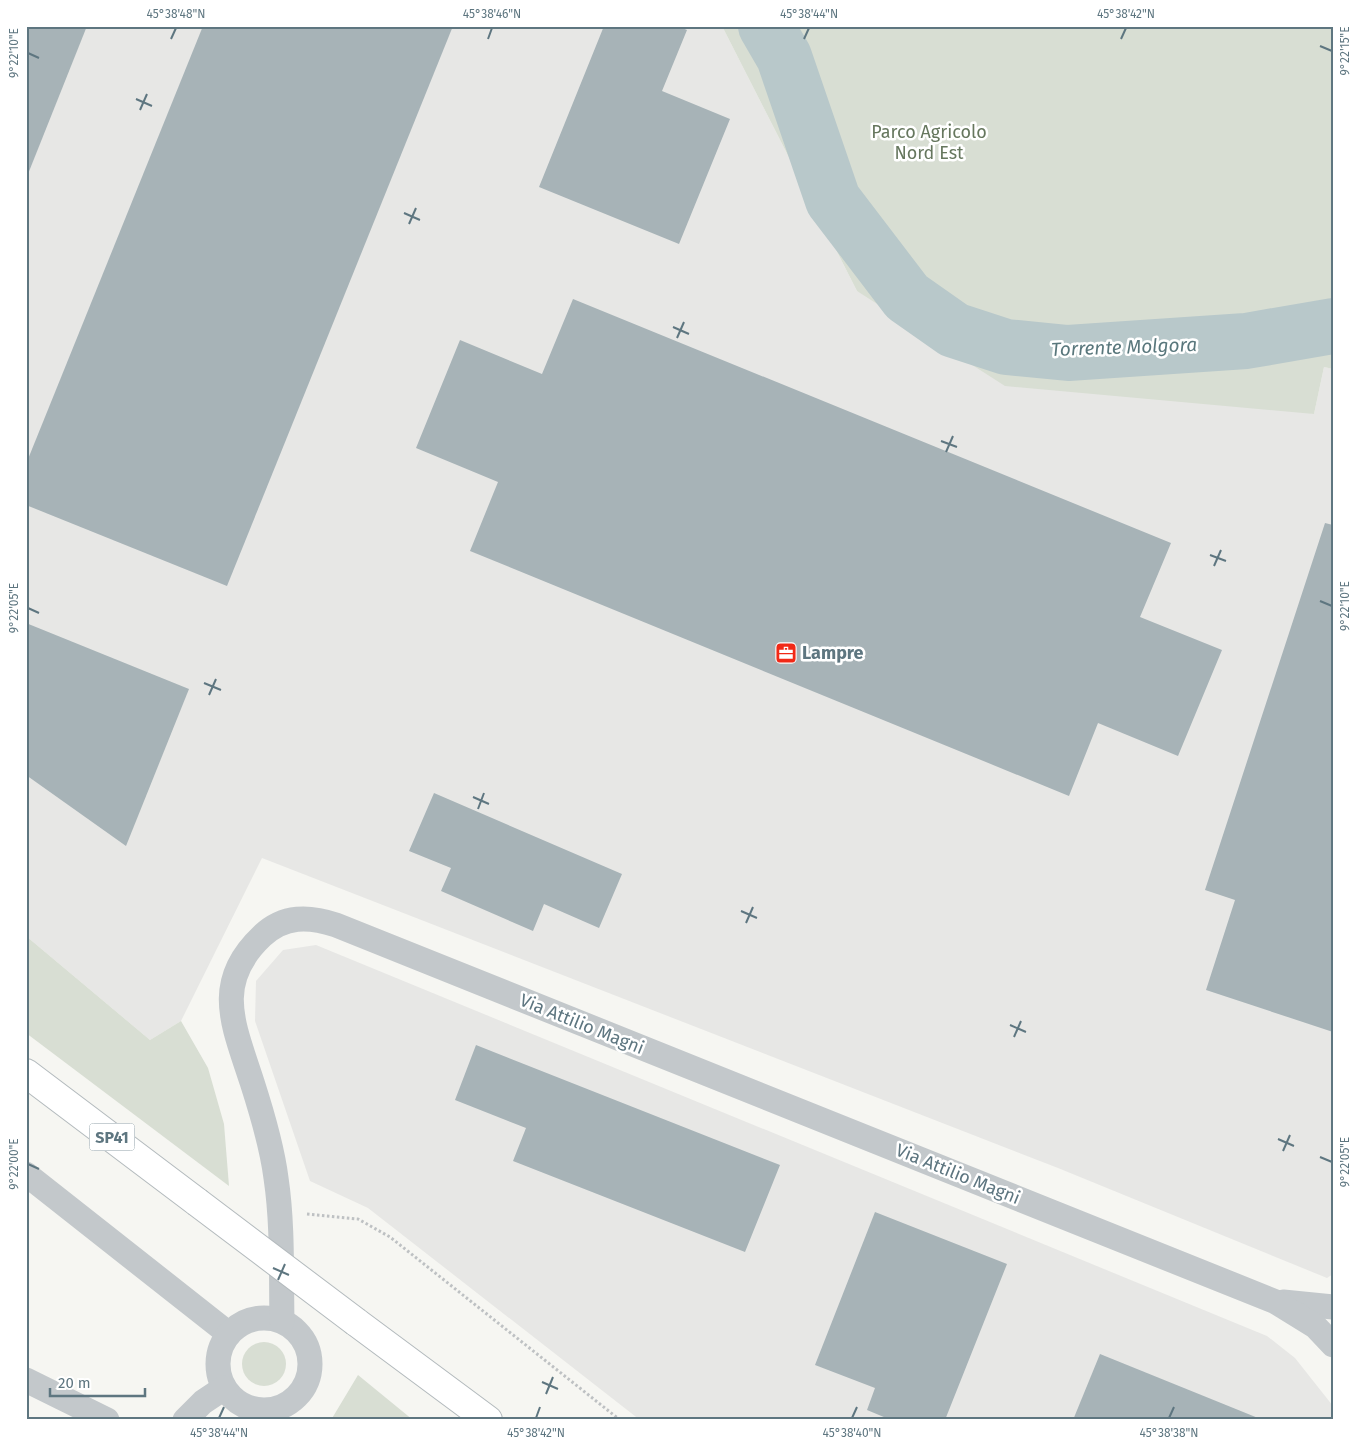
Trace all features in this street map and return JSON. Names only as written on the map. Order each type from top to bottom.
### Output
[{"type":"main road","name":"SP41","points":[[26,1073],[488,1420]]},
{"type":"street","name":"Via Attilio Magni","points":[[282,1321],[280,1212],[276,1176],[265,1126],[234,1032],[231,988],[238,966],[256,942],[271,927],[300,918],[319,920],[336,925],[1276,1302],[1315,1326],[1333,1345]]},
{"type":"street","points":[[26,1174],[229,1334]]},
{"type":"street","name":"Via Attilio Magni","points":[[1276,1302],[1333,1307]]},
{"type":"street","points":[[268,1318],[282,1321],[296,1330],[306,1342],[310,1358],[310,1374],[304,1389],[293,1401],[279,1409],[263,1411],[247,1408],[234,1399],[224,1388],[219,1375],[218,1360],[222,1347],[229,1334],[240,1325],[253,1319],[268,1318]]},
{"type":"street","points":[[26,1380],[107,1420]]},
{"type":"street","points":[[185,1420],[202,1402],[224,1388]]},
{"type":"path","points":[[280,1212],[358,1219],[390,1237],[620,1420]]},
{"type":"shaded area","points":[[26,26],[722,26],[857,291],[1314,414],[1324,367],[1333,369],[1333,1274],[1327,1278],[1058,1168],[262,858],[181,1021],[150,1040],[26,936]]},
{"type":"shaded area","points":[[316,945],[1267,1336],[1295,1358],[1333,1406],[1333,1420],[640,1420],[368,1208],[310,1181],[255,1021],[256,981],[283,950]]},
{"type":"green space","name":"Parco Agricolo Nord Est","points":[[722,26],[1333,26],[1333,369],[1324,367],[1314,414],[1005,386],[857,291]]},
{"type":"green space","points":[[26,936],[150,1040],[181,1021],[208,1068],[224,1124],[229,1186],[26,1033]]},
{"type":"green space","points":[[268,1342],[280,1348],[285,1355],[285,1373],[280,1380],[273,1385],[260,1386],[252,1383],[245,1376],[242,1360],[245,1352],[252,1345]]},
{"type":"green space","points":[[358,1375],[413,1420],[331,1420]]},
{"type":"building","points":[[26,26],[87,26],[26,179]]},
{"type":"building","points":[[203,26],[453,26],[227,586],[26,505],[26,464]]},
{"type":"building","points":[[604,26],[678,26],[687,30],[662,91],[730,119],[679,244],[539,187]]},
{"type":"building","points":[[573,299],[1171,543],[1140,617],[1222,650],[1178,756],[1098,723],[1069,796],[470,551],[498,482],[416,448],[460,340],[542,374]]},
{"type":"building","points":[[1325,523],[1333,525],[1333,1032],[1206,990],[1235,900],[1205,890]]},
{"type":"building","points":[[26,623],[189,689],[126,846],[26,775]]},
{"type":"building","points":[[434,793],[622,874],[599,928],[544,904],[533,931],[441,891],[451,868],[409,851]]},
{"type":"building","points":[[476,1045],[780,1165],[745,1252],[513,1161],[526,1128],[455,1100]]},
{"type":"building","points":[[875,1212],[1007,1264],[945,1420],[891,1420],[867,1410],[875,1388],[815,1365]]},
{"type":"building","points":[[1100,1354],[1263,1420],[1073,1420]]},
{"type":"waterway","name":"Torrente Molgora","points":[[766,26],[784,57],[833,200],[907,297],[954,330],[1006,347],[1068,353],[1246,341],[1333,326]]},
{"type":"place","name":"Lampre","points":[[786,653]]}]
